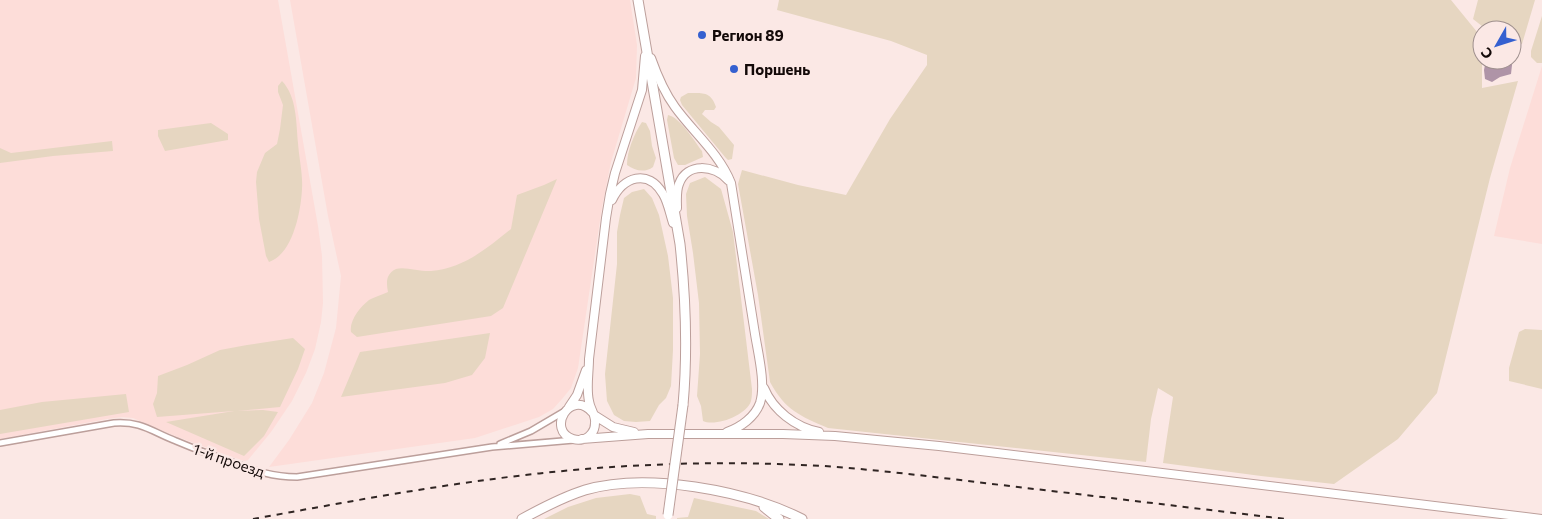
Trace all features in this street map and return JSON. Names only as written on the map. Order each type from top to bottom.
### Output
[{"type":"main road","points":[[638,0],[680,244]]},
{"type":"main road","points":[[646,44],[656,73],[670,101],[719,161],[731,183],[762,384],[760,403],[757,410],[738,427],[720,433]]},
{"type":"main road","points":[[581,439],[589,436],[594,430],[596,422],[588,397],[589,359],[606,218],[615,173],[642,90],[646,44]]},
{"type":"main road","points":[[668,517],[683,405],[686,360],[687,326],[676,198],[678,184],[682,178],[694,169],[705,167],[720,172],[731,183]]},
{"type":"main road","points":[[606,218],[619,187],[634,179],[648,180],[658,187],[665,198],[680,244]]},
{"type":"main road","points":[[589,359],[577,395],[561,421],[562,430],[571,438],[720,433],[835,436],[949,447],[1542,519]]},
{"type":"main road","points":[[762,384],[772,403],[791,420],[815,432],[835,436]]},
{"type":"main road","points":[[567,410],[574,406],[582,406],[589,409],[605,422],[621,430],[648,434]]},
{"type":"main road","points":[[522,519],[546,506],[585,490],[626,484],[674,485],[732,494],[778,508],[802,519]]},
{"type":"main road","points":[[754,500],[779,519]]},
{"type":"main road","points":[[532,519],[546,506]]},
{"type":"street","name":"1-й проезд","points":[[492,447],[524,435],[567,410]]},
{"type":"street","name":"1-й проезд","points":[[0,443],[114,423],[131,422],[175,441],[260,472],[285,477],[308,476],[492,447],[581,439]]},
{"type":"shaded area","points":[[0,0],[278,0],[318,226],[322,256],[323,303],[315,349],[306,373],[292,401],[271,432],[248,460],[240,460],[133,418],[122,417],[0,439]]},
{"type":"shaded area","points":[[290,0],[630,0],[637,45],[636,78],[611,162],[602,207],[578,368],[571,388],[553,409],[539,417],[475,438],[269,467],[289,440],[312,403],[324,373],[336,328],[341,276],[328,216]]},
{"type":"shaded area","points":[[779,0],[1451,0],[1472,26],[1472,70],[1482,70],[1482,88],[1518,81],[1490,178],[1437,393],[1398,439],[1334,484],[1163,463],[1173,397],[1158,388],[1151,419],[1146,462],[828,428],[801,416],[781,399],[770,382],[758,295],[738,184],[742,170],[846,195],[890,119],[927,65],[927,55],[891,41],[777,10]]},
{"type":"shaded area","points":[[1478,0],[1535,0],[1522,44],[1522,20],[1473,19]]},
{"type":"shaded area","points":[[1542,16],[1542,63],[1537,63],[1531,57],[1531,51]]},
{"type":"shaded area","points":[[1542,66],[1542,244],[1494,236],[1510,168]]},
{"type":"shaded area","points":[[1484,70],[1511,70],[1511,74],[1500,77],[1492,82],[1485,79]]},
{"type":"shaded area","points":[[282,81],[291,94],[295,110],[302,189],[300,209],[290,241],[277,257],[269,262],[266,256],[259,219],[256,182],[257,172],[265,153],[277,144],[283,105],[278,92],[278,86]]},
{"type":"shaded area","points":[[688,93],[705,94],[714,102],[716,107],[714,110],[705,110],[702,114],[719,127],[734,145],[732,159],[728,160],[725,157],[682,105],[681,97]]},
{"type":"shaded area","points":[[668,115],[677,120],[687,130],[702,151],[703,157],[685,165],[678,165],[674,158],[667,120]]},
{"type":"shaded area","points":[[642,122],[646,123],[650,131],[656,158],[653,167],[643,171],[633,169],[627,165],[628,154]]},
{"type":"shaded area","points":[[211,123],[228,134],[228,140],[165,151],[158,136],[158,130]]},
{"type":"shaded area","points":[[112,141],[113,151],[0,163],[0,148],[11,153]]},
{"type":"shaded area","points":[[705,177],[721,189],[733,232],[752,389],[751,401],[744,411],[730,419],[715,422],[703,421],[701,406],[697,396],[700,354],[699,303],[687,216],[686,194],[690,183]]},
{"type":"shaded area","points":[[557,179],[503,308],[491,316],[357,337],[351,332],[353,319],[362,306],[369,300],[388,292],[387,285],[390,273],[399,268],[431,271],[464,262],[493,244],[511,229],[517,195]]},
{"type":"shaded area","points":[[644,189],[652,198],[659,215],[668,256],[673,298],[673,350],[671,386],[666,398],[659,405],[650,421],[636,422],[624,421],[614,415],[607,401],[605,374],[617,264],[617,232],[620,215],[624,198],[632,192]]},
{"type":"shaded area","points":[[1525,329],[1542,330],[1542,389],[1509,381],[1509,368],[1519,332]]},
{"type":"shaded area","points":[[490,333],[485,358],[472,375],[445,383],[341,397],[360,352]]},
{"type":"shaded area","points":[[293,338],[305,349],[280,407],[237,411],[263,410],[278,412],[264,436],[244,456],[166,422],[234,411],[157,417],[153,404],[157,393],[158,376],[220,350]]},
{"type":"shaded area","points":[[126,394],[129,412],[0,434],[0,410],[42,402]]},
{"type":"shaded area","points":[[630,494],[640,496],[647,514],[656,516],[656,519],[544,519],[568,507],[596,498]]},
{"type":"shaded area","points":[[694,498],[756,511],[769,519],[677,519],[688,517]]},
{"type":"railway","points":[[253,519],[501,478],[601,468],[715,463],[802,465],[874,470],[1286,519]]},
{"type":"place","name":"Регион 89","points":[[702,35]]},
{"type":"place","name":"Поршень","points":[[734,69]]}]
